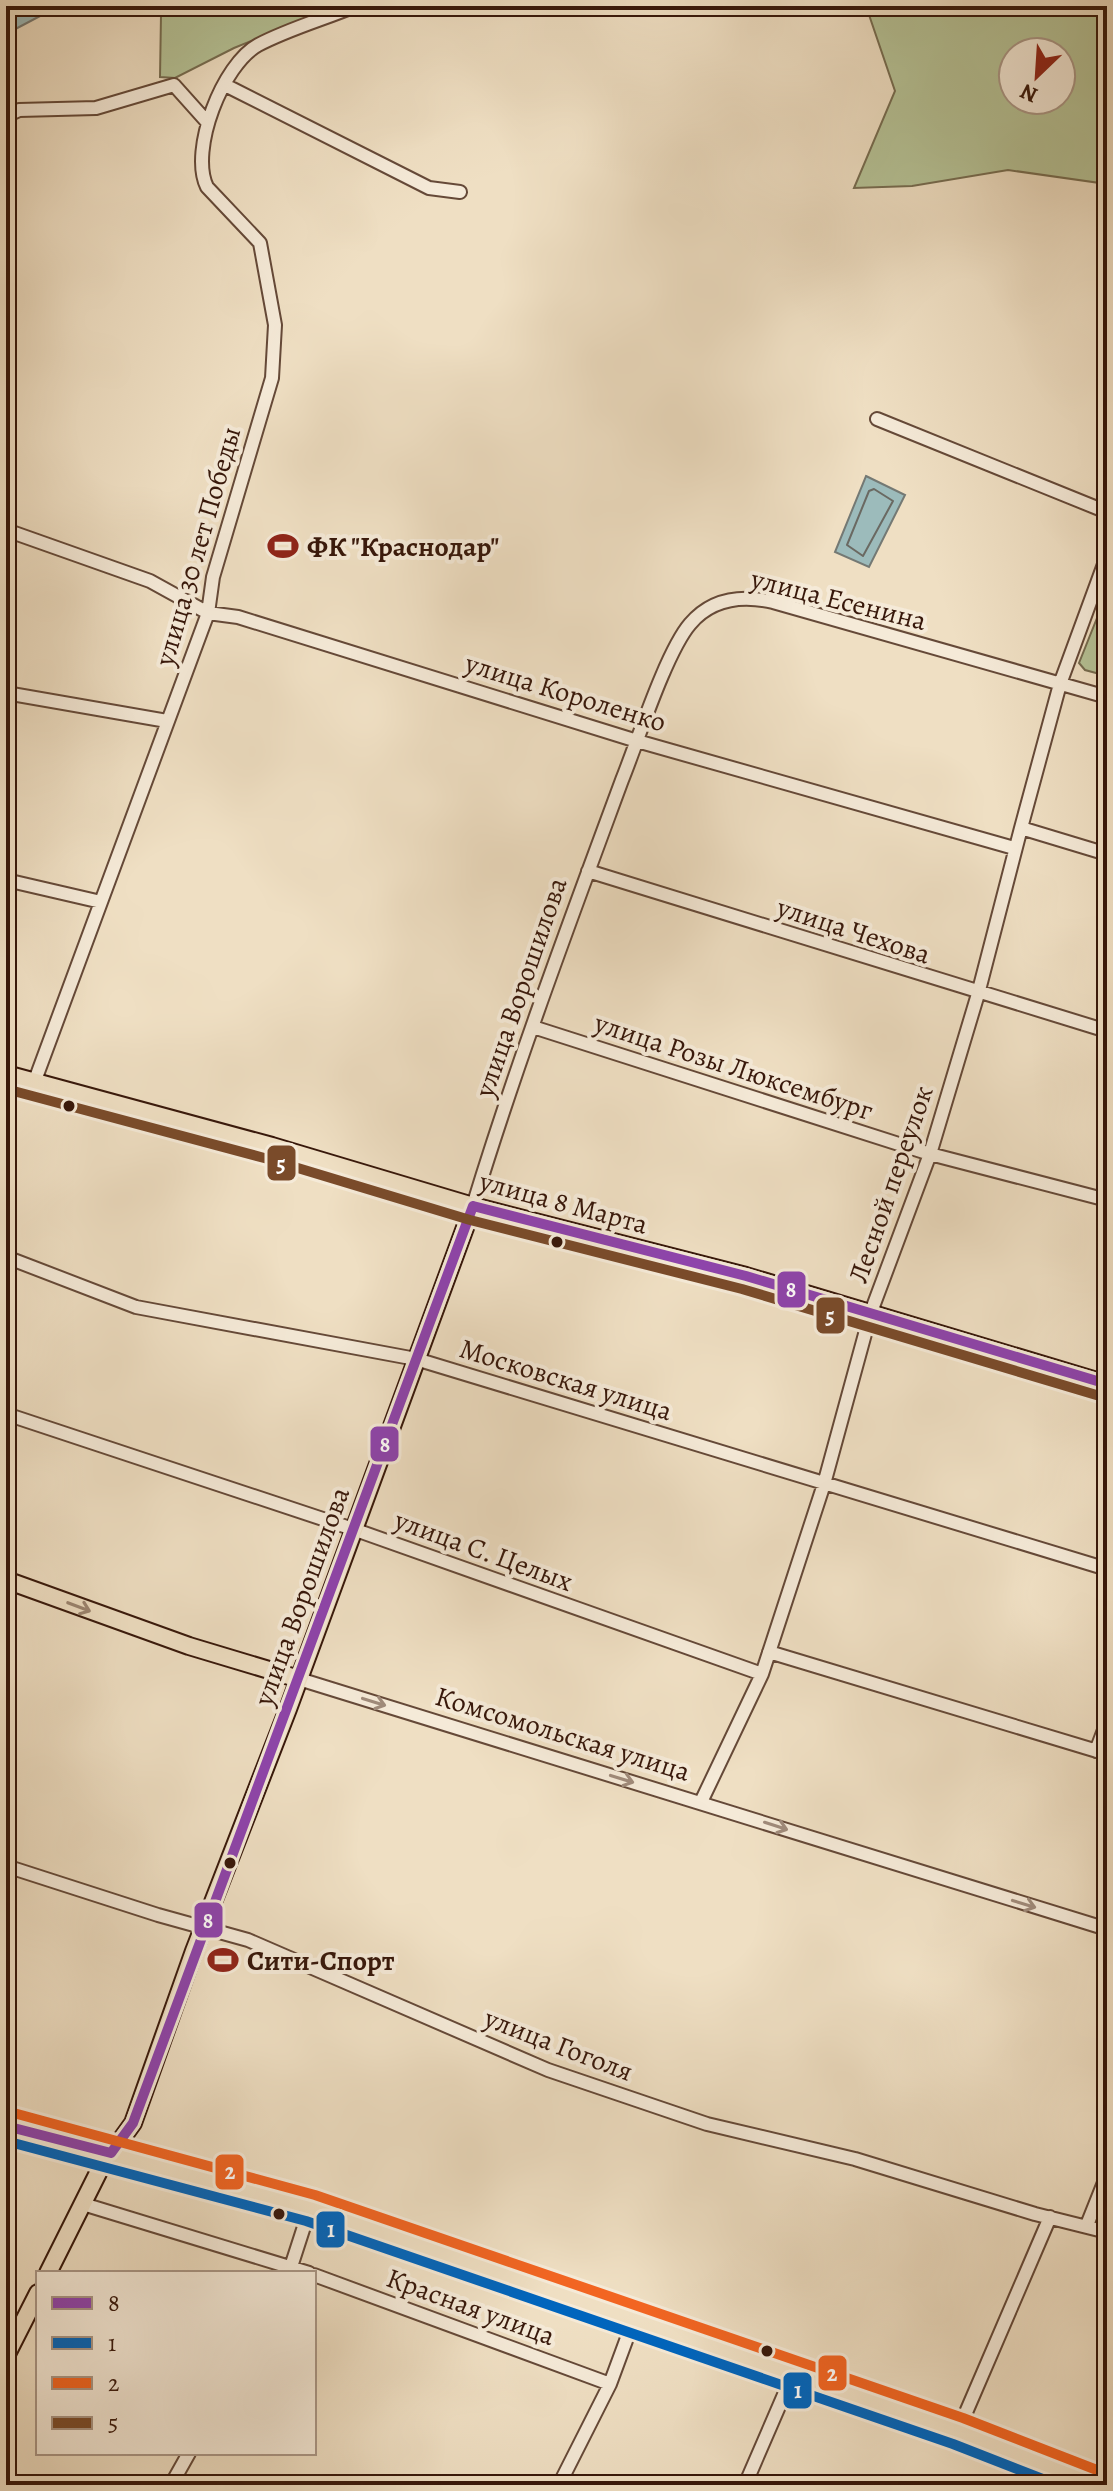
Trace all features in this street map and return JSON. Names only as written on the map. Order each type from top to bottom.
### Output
[{"type":"main road","name":"улица 8 Марта","points":[[6,1076],[272,1146],[473,1206],[871,1312],[1107,1384]]},
{"type":"main road","name":"улица Ворошилова","points":[[49,2271],[111,2153],[133,2123],[473,1206]]},
{"type":"main road","name":"Комсомольская улица","points":[[6,1580],[176,1642],[299,1679]]},
{"type":"main road","name":"Красная улица","points":[[6,2126],[310,2208],[958,2431],[1097,2485]]},
{"type":"main road","points":[[6,2356],[36,2297]]},
{"type":"street","name":"улица 30 лет Победы","points":[[34,1083],[208,613],[213,577],[272,378],[275,325],[260,243],[207,187],[201,175],[200,159],[208,123],[227,80],[256,46],[355,6]]},
{"type":"street","points":[[227,80],[429,188],[460,192]]},
{"type":"street","points":[[6,116],[19,110],[96,108],[174,85],[208,123]]},
{"type":"street","points":[[877,419],[1107,512]]},
{"type":"street","name":"улица Короленко","points":[[6,530],[150,581],[208,613],[238,617],[637,741],[1014,848]]},
{"type":"street","points":[[1014,848],[1060,684],[1107,556]]},
{"type":"street","name":"улица Есенина","points":[[637,741],[690,623],[710,607],[731,598],[753,598],[792,607],[1107,697]]},
{"type":"street","points":[[6,693],[167,721]]},
{"type":"street","name":"улица Ворошилова","points":[[473,1206],[588,871],[637,741]]},
{"type":"street","points":[[1021,828],[1107,854]]},
{"type":"street","name":"Лесной переулок","points":[[701,1802],[762,1674],[824,1484],[871,1312],[930,1154],[978,994],[1014,848]]},
{"type":"street","name":"улица Чехова","points":[[588,871],[978,994],[1107,1031]]},
{"type":"street","points":[[6,880],[101,902]]},
{"type":"street","name":"улица Розы Люксембург","points":[[533,1027],[930,1154],[1107,1200]]},
{"type":"street","name":"Московская улица","points":[[6,1257],[136,1307],[416,1359],[1107,1569]]},
{"type":"street","name":"улица С. Целых","points":[[6,1414],[353,1529],[762,1674]]},
{"type":"street","points":[[769,1652],[1101,1752],[1107,1722]]},
{"type":"street","name":"Комсомольская улица","points":[[299,1679],[1107,1929]]},
{"type":"street","name":"улица Гоголя","points":[[6,1866],[248,1940],[548,2070],[692,2119],[855,2159],[1107,2232]]},
{"type":"street","points":[[1087,2225],[1107,2175]]},
{"type":"street","name":"Красная улица","points":[[83,2204],[290,2270]]},
{"type":"street","points":[[290,2270],[310,2208]]},
{"type":"street","points":[[958,2431],[1050,2217]]},
{"type":"street","name":"Красная улица","points":[[316,2275],[610,2384]]},
{"type":"street","points":[[559,2485],[610,2384],[634,2319]]},
{"type":"street","points":[[745,2485],[793,2374]]},
{"type":"street","points":[[171,2485],[188,2455]]},
{"type":"green space","points":[[165,6],[337,6],[234,48],[175,78],[160,77],[161,15]]},
{"type":"green space","points":[[866,6],[1107,6],[1107,184],[1008,170],[912,186],[854,188],[895,91]]},
{"type":"green space","points":[[1107,593],[1107,676],[1085,670],[1079,663]]},
{"type":"water","points":[[6,6],[59,6],[6,34]]},
{"type":"water","points":[[866,476],[905,495],[869,567],[835,552]]},
{"type":"transit line","name":"5","points":[[6,1089],[268,1159],[470,1220],[742,1289],[1103,1397]]},
{"type":"transit line","name":"8","points":[[473,1206],[746,1276],[1107,1384]]},
{"type":"transit line","name":"8","points":[[111,2153],[133,2123],[473,1206]]},
{"type":"transit line","name":"2","points":[[10,2112],[315,2195],[963,2418],[1102,2472]]},
{"type":"transit line","name":"8","points":[[6,2126],[111,2153]]},
{"type":"transit line","name":"1","points":[[6,2141],[306,2221],[953,2444],[1058,2485]]},
{"type":"place","name":"ФК \"Краснодар\"","points":[[283,546]]},
{"type":"place","name":"Сити-Спорт","points":[[223,1960]]}]
